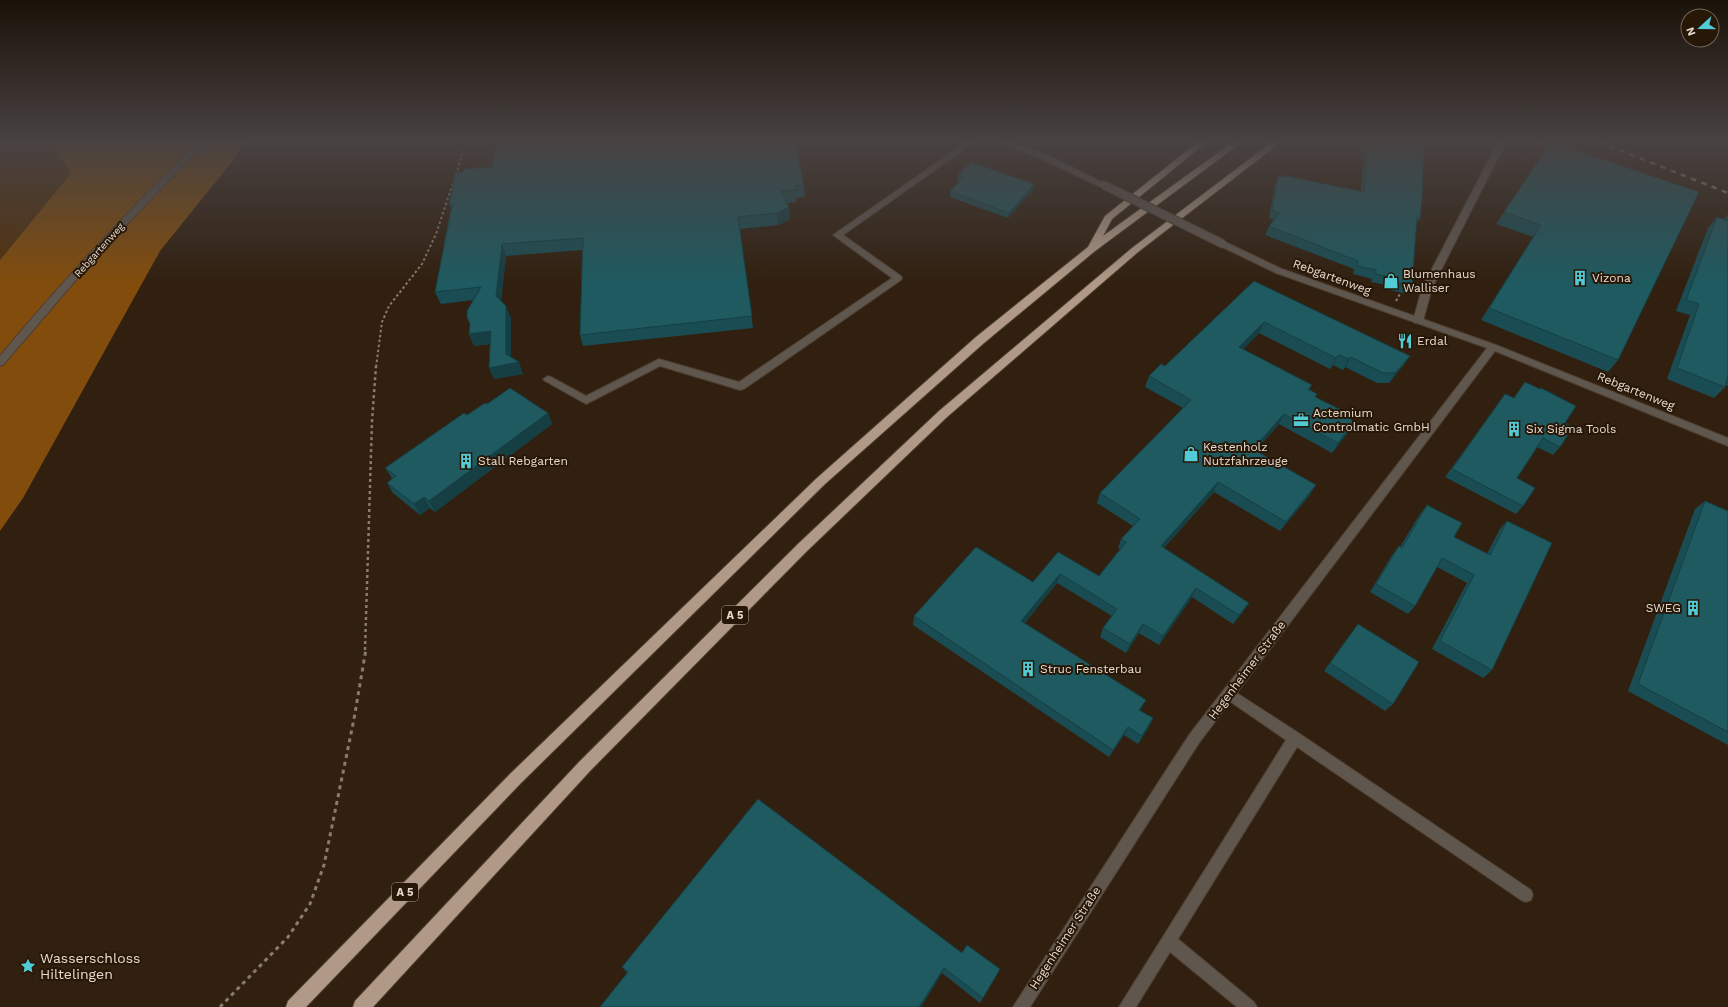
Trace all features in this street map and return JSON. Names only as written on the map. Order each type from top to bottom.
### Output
[{"type":"highway","points":[[1092,249],[1108,218],[1144,189]]},
{"type":"highway","name":"A 5","points":[[294,1007],[516,778],[821,481],[980,340],[1092,249],[1174,189]]},
{"type":"highway","name":"A 5","points":[[361,1007],[585,766],[796,554],[942,414],[1135,250],[1215,189]]},
{"type":"street","name":"Rebgartenweg","points":[[0,363],[32,324],[154,189]]},
{"type":"street","points":[[548,379],[586,400],[659,362],[740,386],[898,278],[837,235],[904,189]]},
{"type":"street","name":"Rebgartenweg","points":[[1112,189],[1279,271],[1493,347],[1728,442]]},
{"type":"street","points":[[1418,321],[1427,288],[1478,189]]},
{"type":"street","name":"Hegenheimer Straße","points":[[1021,1007],[1194,739],[1493,347]]},
{"type":"street","points":[[1229,694],[1526,895]]},
{"type":"street","points":[[1127,1007],[1295,738]]},
{"type":"street","points":[[1168,941],[1249,1007]]},
{"type":"path","points":[[220,1007],[288,937],[310,904],[324,865],[354,719],[366,647],[372,421],[374,382],[382,322],[389,306],[422,264],[436,234],[451,189]]},
{"type":"shaded area","points":[[0,189],[58,189],[0,260]]},
{"type":"shaded area","points":[[58,189],[210,189],[160,251],[23,498],[0,531],[0,260]]},
{"type":"building","points":[[452,189],[796,190],[780,191],[789,207],[777,213],[738,217],[752,316],[580,335],[583,238],[502,244],[496,296],[506,306],[506,354],[519,362],[489,368],[491,331],[469,334],[470,324],[467,317],[467,311],[481,287],[435,292],[452,205],[449,205]]},
{"type":"building","points":[[952,189],[1030,189],[1009,213],[950,191]]},
{"type":"building","points":[[1276,189],[1349,189],[1364,192],[1364,189],[1422,189],[1420,218],[1417,217],[1412,286],[1395,282],[1395,278],[1376,274],[1376,270],[1357,266],[1358,261],[1269,226],[1280,213],[1272,210]]},
{"type":"building","name":"Vizona","points":[[1519,189],[1690,189],[1699,192],[1618,360],[1489,308],[1541,225],[1504,212]]},
{"type":"building","points":[[1717,217],[1728,221],[1728,376],[1725,387],[1677,368],[1699,304],[1686,300]]},
{"type":"building","points":[[1254,281],[1410,356],[1395,373],[1383,373],[1351,357],[1348,359],[1339,355],[1336,358],[1264,322],[1239,347],[1312,385],[1308,389],[1317,394],[1315,397],[1349,414],[1353,423],[1338,443],[1284,414],[1253,449],[1316,485],[1286,522],[1218,482],[1161,546],[1249,603],[1239,615],[1196,588],[1163,636],[1143,624],[1130,644],[1103,628],[1117,609],[1060,574],[1021,621],[1146,700],[1139,710],[1153,718],[1142,736],[1128,727],[1113,750],[914,616],[976,547],[1033,582],[1058,552],[1099,576],[1126,542],[1121,539],[1140,519],[1100,493],[1191,400],[1149,376],[1161,364],[1165,366]]},
{"type":"building","points":[[1525,382],[1540,389],[1541,388],[1576,406],[1565,423],[1573,427],[1560,447],[1543,438],[1517,478],[1535,488],[1523,506],[1452,469],[1505,394],[1514,398]]},
{"type":"building","name":"Stall Rebgarten","points":[[510,388],[548,413],[429,501],[424,497],[414,504],[387,483],[396,476],[385,468],[464,413],[467,415],[485,403],[487,404]]},
{"type":"building","name":"SWEG","points":[[1705,501],[1728,511],[1728,732],[1638,684]]},
{"type":"building","points":[[1427,505],[1462,523],[1454,537],[1490,555],[1507,521],[1552,543],[1492,670],[1440,641],[1474,575],[1442,558],[1415,606],[1376,584],[1399,546],[1402,548]]},
{"type":"building","points":[[1358,624],[1419,662],[1393,704],[1330,663]]},
{"type":"building","points":[[758,799],[962,953],[967,945],[1000,969],[983,998],[944,968],[919,1007],[600,1007],[628,972],[622,967]]},
{"type":"railway","points":[[1718,189],[1728,193]]},
{"type":"place","name":"Vizona","points":[[1580,278]]},
{"type":"place","name":"Blumenhaus Walliser","points":[[1391,281]]},
{"type":"place","name":"Erdal","points":[[1405,341]]},
{"type":"place","name":"Actemium Controlmatic GmbH","points":[[1301,420]]},
{"type":"place","name":"Six Sigma Tools","points":[[1514,429]]},
{"type":"place","name":"Kestenholz Nutzfahrzeuge","points":[[1191,454]]},
{"type":"place","name":"Stall Rebgarten","points":[[466,461]]},
{"type":"place","name":"SWEG","points":[[1693,608]]},
{"type":"place","name":"Struc Fensterbau","points":[[1028,669]]},
{"type":"place","name":"Wasserschloss Hiltelingen","points":[[28,966]]}]
